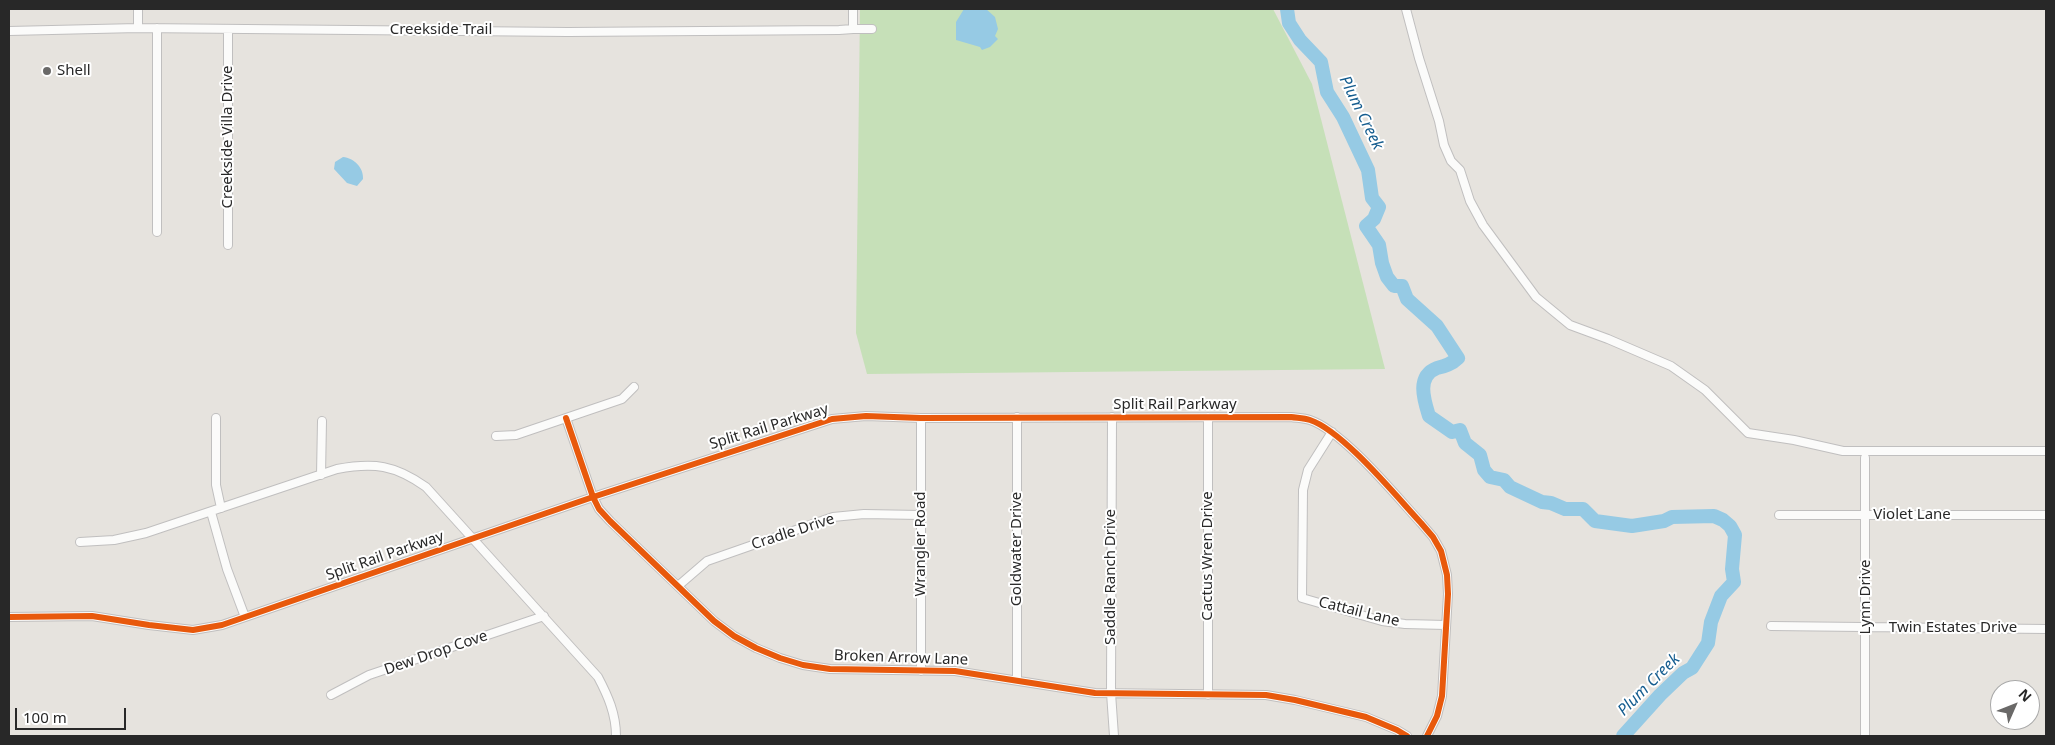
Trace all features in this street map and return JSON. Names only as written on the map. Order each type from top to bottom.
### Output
[{"type":"street","points":[[138,9],[138,28]]},
{"type":"street","points":[[853,9],[853,29]]},
{"type":"street","points":[[1406,9],[1419,58],[1440,121],[1444,145],[1451,161],[1460,170],[1470,201],[1483,225],[1536,297],[1570,326],[1608,339],[1671,366],[1705,390],[1748,433],[1794,440],[1843,451],[2046,451]]},
{"type":"street","name":"Creekside Trail","points":[[9,31],[138,28],[567,32],[872,29]]},
{"type":"street","points":[[158,28],[158,232]]},
{"type":"street","name":"Creekside Villa Drive","points":[[228,29],[228,245]]},
{"type":"street","points":[[496,436],[516,435],[622,399],[634,387]]},
{"type":"street","name":"Split Rail Parkway","points":[[9,617],[92,616],[193,630],[222,625],[593,497],[832,419],[866,416],[921,418],[1291,417],[1310,420],[1332,432],[1343,441],[1433,537],[1441,551],[1447,575],[1442,696],[1437,716],[1427,736]]},
{"type":"street","name":"Goldwater Drive","points":[[1016,680],[1017,417]]},
{"type":"street","name":"Saddle Ranch Drive","points":[[1112,417],[1111,694],[1114,736]]},
{"type":"street","name":"Cactus Wren Drive","points":[[1208,417],[1208,695]]},
{"type":"street","points":[[216,418],[216,485],[221,508]]},
{"type":"street","name":"Broken Arrow Lane","points":[[566,418],[593,497],[610,521],[714,621],[734,636],[780,658],[803,665],[830,669],[955,671],[1095,693],[1266,696],[1295,700],[1366,717],[1407,736]]},
{"type":"street","name":"Wrangler Road","points":[[921,418],[921,671]]},
{"type":"street","points":[[320,474],[322,421]]},
{"type":"street","name":"Cattail Lane","points":[[1332,432],[1308,470],[1303,490],[1302,598],[1382,621],[1446,625]]},
{"type":"street","name":"Lynn Drive","points":[[1865,736],[1866,458]]},
{"type":"street","points":[[80,542],[129,537],[211,512],[320,474],[355,466],[374,465],[408,474],[426,487],[598,677],[608,695],[614,713],[616,736]]},
{"type":"street","points":[[211,512],[245,617]]},
{"type":"street","name":"Cradle Drive","points":[[678,586],[708,561],[833,517],[864,514],[920,515]]},
{"type":"street","name":"Violet Lane","points":[[1778,515],[2046,515]]},
{"type":"street","name":"Dew Drop Cove","points":[[330,695],[369,675],[544,616]]},
{"type":"street","name":"Twin Estates Drive","points":[[1770,626],[2046,629]]},
{"type":"green space","points":[[860,9],[1273,9],[1312,84],[1385,369],[867,374],[856,333]]},
{"type":"water","points":[[964,9],[986,9],[995,17],[998,29],[995,36],[998,39],[990,47],[982,50],[980,47],[956,40],[956,22]]},
{"type":"water","points":[[343,157],[354,162],[362,171],[363,179],[357,186],[347,183],[334,169],[335,162]]},
{"type":"waterway","name":"Plum Creek","points":[[1287,9],[1289,23],[1300,40],[1321,62],[1327,92],[1343,117],[1368,170],[1372,198],[1379,207],[1374,219],[1366,226],[1379,245],[1387,277],[1394,286],[1402,286],[1407,299],[1437,326],[1458,358],[1446,366],[1430,372],[1426,377],[1423,389],[1429,416],[1452,432],[1460,430],[1465,443],[1480,455],[1484,470],[1490,477],[1504,480],[1510,487],[1542,502],[1551,503],[1565,509],[1583,509],[1595,521],[1632,526],[1664,521],[1672,517],[1714,516],[1730,526],[1735,535],[1732,569],[1734,582],[1721,596],[1711,622],[1708,643],[1692,668],[1683,673],[1660,695],[1623,736]]},
{"type":"cycle path","points":[[9,617],[92,616],[193,630],[222,625],[593,497],[832,419],[866,416],[921,418],[1303,418],[1323,426],[1353,450],[1384,481],[1421,523],[1433,537],[1441,551],[1447,575],[1448,594],[1442,696],[1437,716],[1427,736]]},
{"type":"cycle path","points":[[566,418],[593,497],[599,509],[714,621],[734,636],[780,658],[803,665],[830,669],[955,671],[1095,693],[1266,695],[1366,717],[1407,736]]},
{"type":"place","name":"Shell","points":[[47,71]]}]
